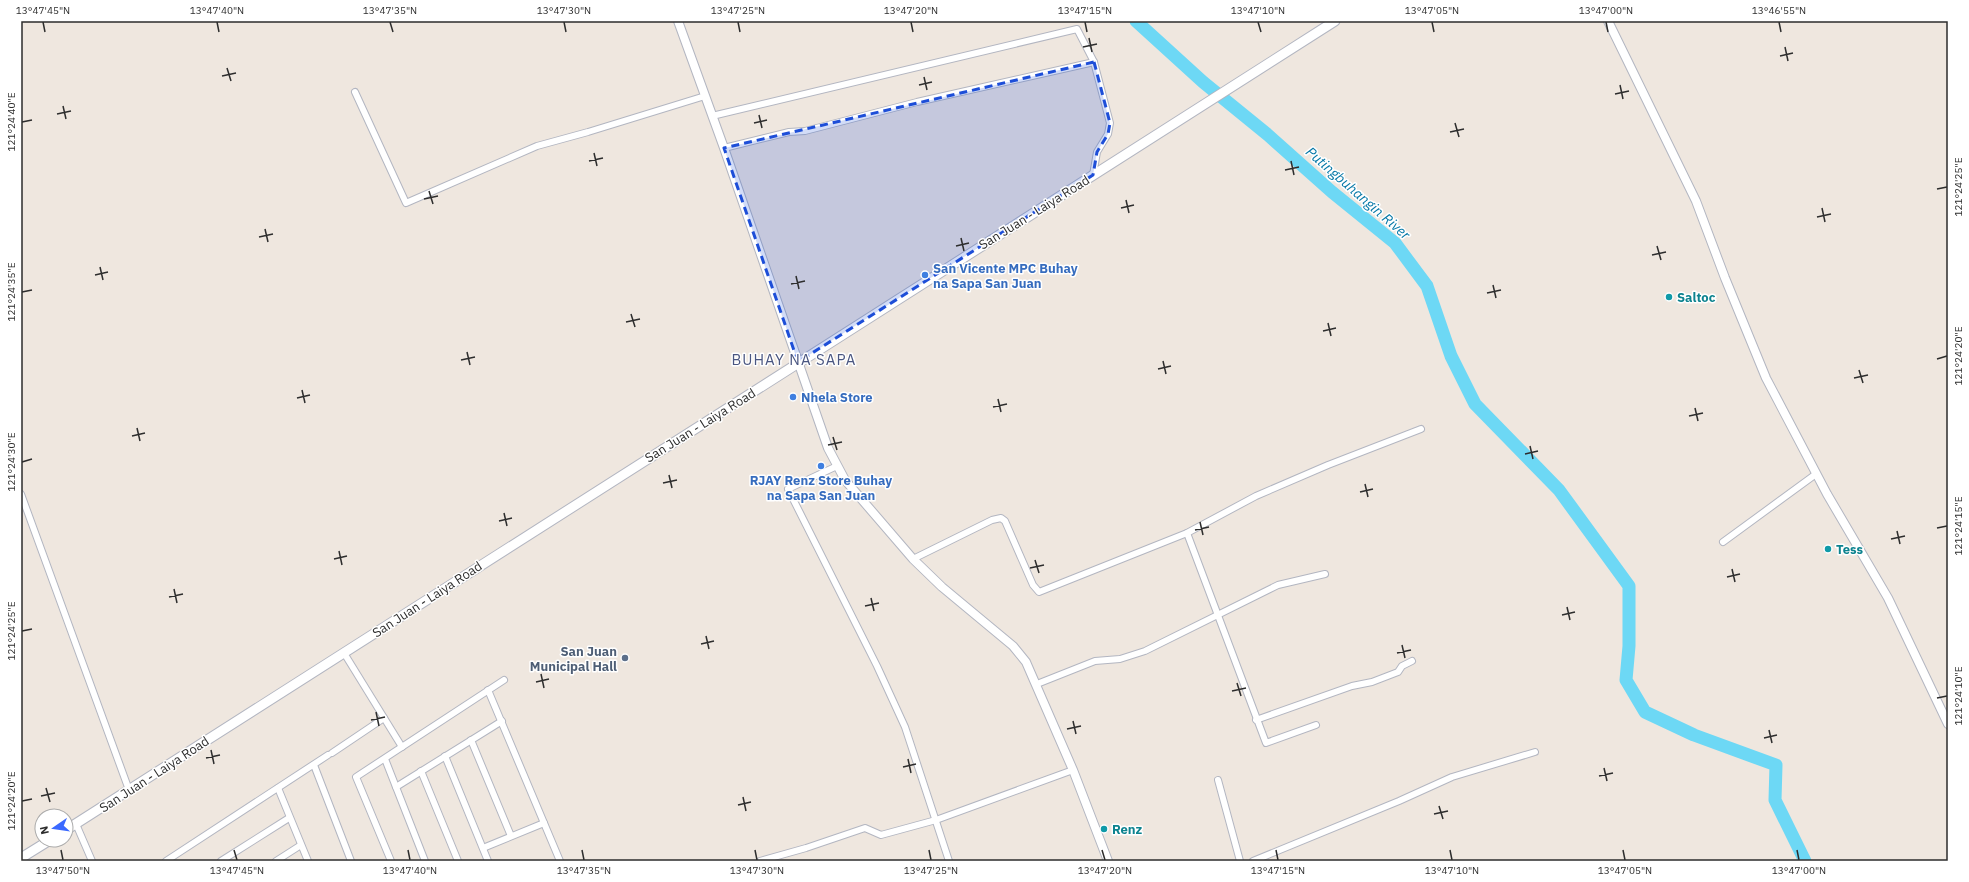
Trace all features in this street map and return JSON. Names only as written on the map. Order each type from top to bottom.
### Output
[{"type":"main road","name":"San Juan - Laiya Road","points":[[76,824],[798,362],[1335,21]]},
{"type":"main road","points":[[21,858],[37,848]]},
{"type":"street","points":[[678,21],[724,148],[828,448],[837,466],[849,485],[914,559],[942,587],[1013,646],[1026,662],[1037,684],[1073,770],[1106,860]]},
{"type":"street","points":[[1608,21],[1696,201],[1725,278],[1766,378],[1816,474],[1888,598],[1948,724]]},
{"type":"street","points":[[712,116],[1077,28],[1094,62],[1110,123],[1108,134],[1097,152],[1093,174]]},
{"type":"street","points":[[724,148],[789,132],[805,131],[917,102],[1094,62]]},
{"type":"street","points":[[355,92],[406,203],[537,146],[705,96]]},
{"type":"street","points":[[914,559],[992,520],[1001,518],[1005,521],[1033,585],[1039,592],[1187,533],[1256,496],[1328,465],[1420,429]]},
{"type":"street","points":[[837,466],[788,489],[877,666],[905,726],[949,861]]},
{"type":"street","points":[[1723,542],[1816,474]]},
{"type":"street","points":[[21,494],[129,790]]},
{"type":"street","points":[[1187,533],[1256,720],[1266,743],[1316,725]]},
{"type":"street","points":[[1037,684],[1095,661],[1120,659],[1145,651],[1278,585],[1325,574]]},
{"type":"street","points":[[344,653],[402,747]]},
{"type":"street","points":[[1256,720],[1352,686],[1372,682],[1398,672],[1402,666],[1412,661]]},
{"type":"street","points":[[391,861],[356,778],[504,680]]},
{"type":"street","points":[[488,690],[560,861]]},
{"type":"street","points":[[166,861],[176,858],[384,718]]},
{"type":"street","points":[[396,787],[502,721]]},
{"type":"street","points":[[471,740],[511,836]]},
{"type":"street","points":[[1253,861],[1400,801],[1452,777],[1535,752]]},
{"type":"street","points":[[445,756],[488,861]]},
{"type":"street","points":[[385,759],[426,861]]},
{"type":"street","points":[[314,765],[351,861]]},
{"type":"street","points":[[760,861],[806,848],[865,828],[881,835],[936,820],[1073,770]]},
{"type":"street","points":[[421,771],[458,861]]},
{"type":"street","points":[[1218,780],[1240,861]]},
{"type":"street","points":[[278,788],[308,861]]},
{"type":"street","points":[[221,861],[290,818]]},
{"type":"street","points":[[483,848],[544,823]]},
{"type":"street","points":[[76,824],[92,861]]},
{"type":"street","points":[[276,861],[301,845]]},
{"type":"highlighted area","points":[[1094,62],[1110,123],[1108,134],[1097,152],[1093,175],[798,362],[724,148]]},
{"type":"waterway","name":"Putingbuhangin River","points":[[1136,21],[1203,82],[1268,135],[1332,192],[1395,243],[1427,286],[1451,356],[1475,404],[1559,490],[1629,586],[1629,646],[1626,680],[1645,712],[1694,735],[1776,765],[1775,800],[1805,861]]},
{"type":"place","name":"San Vicente MPC Buhay na Sapa San Juan","points":[[925,275]]},
{"type":"place","name":"Saltoc","points":[[1669,297]]},
{"type":"place","name":"Nhela Store","points":[[793,397]]},
{"type":"place","name":"RJAY Renz Store Buhay na Sapa San Juan","points":[[821,466]]},
{"type":"place","name":"Tess","points":[[1828,549]]},
{"type":"place","name":"San Juan Municipal Hall","points":[[625,658]]},
{"type":"place","name":"Renz","points":[[1104,829]]},
{"type":"district","name":"BUHAY NA SAPA","points":[[794,360]]}]
